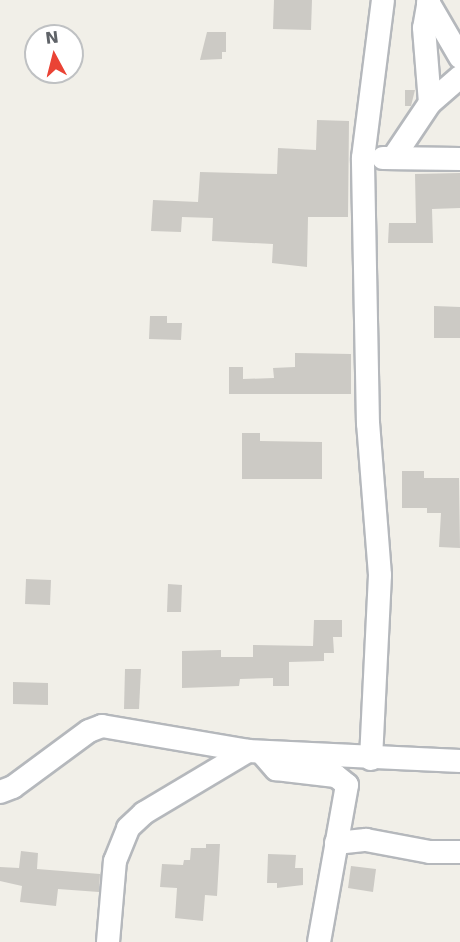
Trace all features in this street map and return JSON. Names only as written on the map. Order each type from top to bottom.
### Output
[{"type":"street","points":[[371,759],[380,575],[368,424],[363,158],[383,0]]},
{"type":"street","points":[[429,1],[460,57]]},
{"type":"street","points":[[429,1],[424,28],[430,103]]},
{"type":"street","points":[[393,158],[430,103],[460,77]]},
{"type":"street","points":[[363,158],[460,159]]},
{"type":"street","points":[[0,792],[31,776],[89,731],[102,726],[254,751],[371,759],[460,760]]},
{"type":"street","points":[[254,751],[282,771],[336,776],[345,780],[347,793],[319,942]]},
{"type":"street","points":[[108,942],[115,861],[128,828],[144,813],[254,751]]},
{"type":"street","points":[[336,843],[366,840],[430,852],[460,852]]},
{"type":"building","points":[[274,0],[312,0],[311,30],[273,29]]},
{"type":"building","points":[[207,32],[226,32],[226,52],[222,52],[222,59],[200,60]]},
{"type":"building","points":[[405,90],[415,90],[411,106],[405,106]]},
{"type":"building","points":[[317,120],[349,121],[348,217],[308,217],[307,267],[272,263],[273,244],[212,241],[213,218],[182,217],[181,232],[151,231],[153,200],[198,202],[200,172],[277,174],[278,148],[316,150]]},
{"type":"building","points":[[460,173],[460,208],[432,209],[433,243],[388,243],[389,223],[416,223],[415,174]]},
{"type":"building","points":[[434,306],[460,307],[460,338],[434,338]]},
{"type":"building","points":[[150,316],[167,316],[167,323],[182,323],[181,340],[149,339]]},
{"type":"building","points":[[295,353],[351,354],[351,394],[229,394],[229,367],[243,367],[243,379],[274,378],[273,368],[295,367]]},
{"type":"building","points":[[242,433],[260,433],[260,441],[322,442],[322,479],[242,479]]},
{"type":"building","points":[[402,471],[424,471],[424,478],[459,478],[460,548],[439,547],[441,513],[427,513],[427,508],[402,508]]},
{"type":"building","points":[[26,579],[51,580],[50,605],[25,604]]},
{"type":"building","points":[[168,584],[182,585],[181,612],[167,612]]},
{"type":"building","points":[[314,620],[342,620],[342,637],[333,637],[334,653],[324,653],[324,661],[289,662],[289,686],[273,686],[273,678],[240,679],[239,686],[182,688],[182,651],[221,650],[221,657],[253,657],[253,645],[313,646]]},
{"type":"building","points":[[125,669],[141,669],[139,709],[124,709]]},
{"type":"building","points":[[13,682],[48,683],[48,705],[13,704]]},
{"type":"building","points":[[206,844],[220,844],[217,896],[205,895],[203,921],[175,918],[177,888],[160,887],[162,864],[183,865],[184,860],[190,860],[191,848],[206,848]]},
{"type":"building","points":[[21,851],[38,853],[37,869],[100,874],[99,892],[58,889],[56,906],[20,902],[22,886],[0,881],[0,867],[19,868]]},
{"type":"building","points":[[268,854],[296,855],[295,868],[303,868],[303,885],[277,888],[277,883],[267,883]]},
{"type":"building","points":[[351,866],[376,869],[373,892],[348,888]]}]
